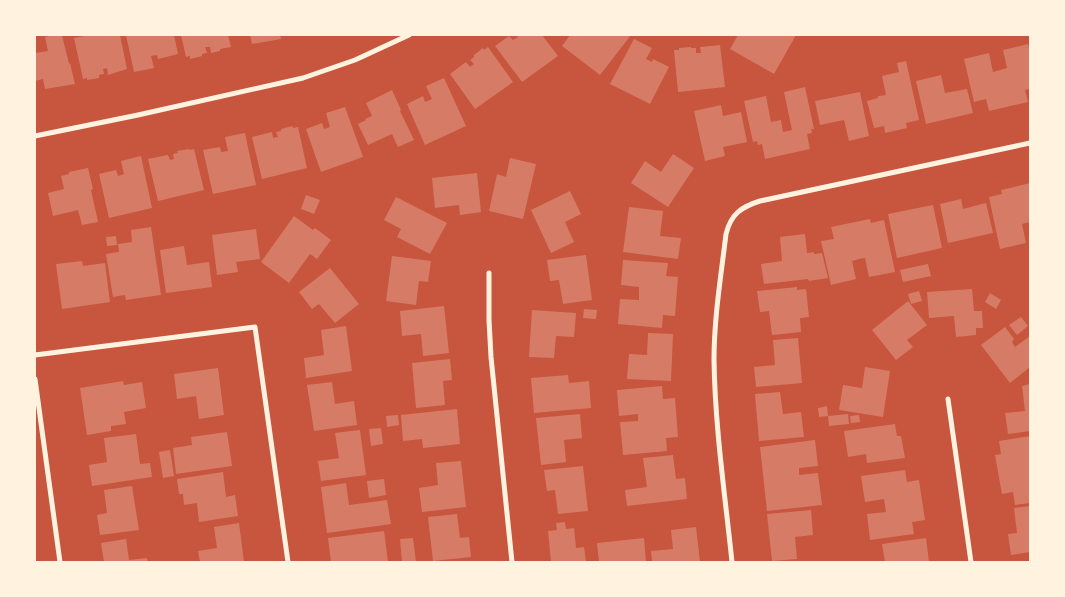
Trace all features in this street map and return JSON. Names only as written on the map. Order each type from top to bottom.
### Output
[{"type":"street","points":[[35,136],[303,78],[355,60],[409,35]]},
{"type":"street","points":[[732,562],[718,423],[714,359],[716,322],[728,224],[740,210],[747,205],[760,201],[1030,143]]},
{"type":"street","points":[[490,273],[490,348],[512,562]]},
{"type":"street","points":[[35,355],[255,327],[288,562]]},
{"type":"street","points":[[35,380],[60,562]]},
{"type":"street","points":[[948,399],[972,562]]},
{"type":"building","points":[[62,35],[75,84],[45,89],[43,79],[35,81],[35,53],[48,51],[45,37]]},
{"type":"building","points":[[90,35],[120,35],[127,69],[108,75],[107,68],[103,69],[104,74],[99,75],[99,78],[83,79],[74,38]]},
{"type":"building","points":[[126,35],[174,35],[178,54],[158,59],[157,55],[151,56],[154,68],[134,72]]},
{"type":"building","points":[[181,35],[228,35],[231,47],[211,53],[210,47],[205,47],[207,53],[190,59],[190,56],[186,57]]},
{"type":"building","points":[[250,35],[280,35],[281,39],[252,44]]},
{"type":"building","points":[[517,35],[542,35],[558,56],[522,82],[495,46],[509,36],[513,40],[518,37]]},
{"type":"building","points":[[570,35],[631,35],[600,75],[562,46]]},
{"type":"building","points":[[738,35],[796,35],[774,74],[730,49]]},
{"type":"building","points":[[634,39],[652,48],[646,59],[652,62],[653,59],[669,67],[650,104],[610,84]]},
{"type":"building","points":[[1028,44],[1030,53],[1030,89],[1025,90],[1028,102],[989,111],[986,99],[974,102],[964,59],[989,53],[993,72],[1007,68],[1003,50]]},
{"type":"building","points":[[720,45],[725,87],[678,92],[674,50],[691,47],[696,48],[696,53],[701,53],[700,47]]},
{"type":"building","points":[[488,47],[513,82],[475,109],[450,74],[466,62],[470,67],[474,64],[470,60],[474,55],[483,48],[484,50]]},
{"type":"building","points":[[906,61],[919,120],[906,123],[907,128],[885,133],[884,126],[874,128],[867,101],[886,95],[882,76],[899,72],[897,63]]},
{"type":"building","points":[[941,75],[945,93],[967,89],[973,113],[926,124],[916,81]]},
{"type":"building","points":[[444,78],[466,126],[425,145],[407,104],[423,96],[425,102],[432,99],[426,86]]},
{"type":"building","points":[[805,87],[814,129],[811,129],[812,133],[807,134],[810,149],[765,159],[762,144],[758,145],[757,141],[753,142],[744,101],[766,96],[771,122],[781,120],[783,132],[792,130],[784,92]]},
{"type":"building","points":[[392,90],[414,140],[398,147],[392,134],[368,145],[358,124],[372,116],[366,103]]},
{"type":"building","points":[[860,92],[869,136],[849,141],[844,120],[820,125],[815,101]]},
{"type":"building","points":[[721,105],[723,116],[741,112],[747,142],[723,147],[725,156],[705,161],[694,111]]},
{"type":"building","points":[[345,107],[363,157],[321,172],[306,129],[322,123],[324,129],[330,127],[326,113]]},
{"type":"building","points":[[292,126],[293,128],[298,127],[307,168],[262,179],[252,137],[272,132],[273,138],[278,137],[276,132]]},
{"type":"building","points":[[245,133],[256,185],[213,194],[203,150],[220,147],[221,152],[228,151],[225,137]]},
{"type":"building","points":[[194,149],[204,190],[158,201],[148,159],[168,155],[170,160],[174,159],[173,154],[178,153],[177,151]]},
{"type":"building","points":[[673,154],[694,168],[668,207],[631,183],[645,161],[661,172]]},
{"type":"building","points":[[141,156],[152,208],[109,218],[99,174],[116,170],[118,176],[124,174],[121,161]]},
{"type":"building","points":[[510,158],[536,164],[523,219],[489,211],[497,174],[506,177]]},
{"type":"building","points":[[88,168],[98,222],[82,225],[78,210],[53,216],[48,193],[64,189],[61,176],[69,174],[69,172]]},
{"type":"building","points":[[477,173],[481,212],[460,215],[459,205],[435,208],[432,178]]},
{"type":"building","points":[[1030,183],[1030,222],[1022,224],[1026,243],[1000,249],[989,197],[1002,194],[1001,190]]},
{"type":"building","points":[[570,191],[581,214],[565,222],[574,242],[551,253],[531,210]]},
{"type":"building","points":[[306,195],[320,200],[314,214],[301,209]]},
{"type":"building","points":[[396,197],[447,223],[430,254],[397,237],[401,229],[384,220]]},
{"type":"building","points":[[961,199],[963,209],[986,203],[993,233],[948,243],[940,204]]},
{"type":"building","points":[[933,205],[942,248],[897,258],[888,214]]},
{"type":"building","points":[[629,207],[663,211],[660,236],[681,238],[678,259],[623,252]]},
{"type":"building","points":[[294,216],[331,240],[317,259],[310,254],[289,283],[261,262]]},
{"type":"building","points":[[870,219],[871,223],[884,220],[895,272],[869,277],[865,258],[859,259],[852,261],[856,279],[831,285],[821,241],[834,239],[831,227]]},
{"type":"building","points":[[151,227],[161,295],[126,300],[125,295],[113,297],[106,254],[119,252],[118,244],[132,242],[131,230]]},
{"type":"building","points":[[256,229],[260,259],[236,262],[238,272],[217,275],[212,235]]},
{"type":"building","points":[[805,234],[807,253],[822,253],[828,278],[764,284],[761,264],[782,261],[780,237]]},
{"type":"building","points":[[116,236],[117,245],[107,246],[106,237]]},
{"type":"building","points":[[184,246],[187,265],[209,262],[212,287],[166,293],[160,250]]},
{"type":"building","points":[[586,255],[592,300],[563,304],[559,280],[550,281],[547,260]]},
{"type":"building","points":[[392,256],[431,261],[428,282],[419,281],[416,305],[386,301]]},
{"type":"building","points":[[623,260],[668,263],[666,276],[678,277],[675,316],[663,315],[662,328],[618,324],[620,299],[639,300],[639,287],[621,285]]},
{"type":"building","points":[[82,261],[83,266],[105,263],[110,302],[62,309],[56,264]]},
{"type":"building","points":[[928,264],[931,276],[903,282],[900,270]]},
{"type":"building","points":[[330,268],[359,304],[335,323],[319,304],[312,309],[299,292]]},
{"type":"building","points":[[797,287],[797,290],[806,289],[809,317],[800,318],[801,332],[772,335],[769,311],[760,312],[757,291]]},
{"type":"building","points":[[972,289],[974,311],[982,311],[983,328],[976,328],[976,335],[956,337],[954,316],[929,318],[927,292]]},
{"type":"building","points":[[919,291],[922,301],[911,304],[908,294]]},
{"type":"building","points":[[990,293],[1001,300],[996,309],[985,302]]},
{"type":"building","points":[[908,301],[927,325],[907,340],[913,347],[896,360],[872,330]]},
{"type":"building","points":[[444,306],[449,353],[423,356],[421,334],[402,336],[400,311]]},
{"type":"building","points":[[584,309],[597,310],[596,319],[583,318]]},
{"type":"building","points":[[532,310],[576,313],[574,337],[556,336],[554,358],[529,357]]},
{"type":"building","points":[[1021,317],[1028,326],[1017,335],[1009,325]]},
{"type":"building","points":[[346,326],[352,371],[306,378],[304,358],[324,355],[321,330]]},
{"type":"building","points":[[1005,327],[1014,339],[1012,342],[1015,347],[1030,336],[1030,367],[1010,383],[981,345]]},
{"type":"building","points":[[648,333],[673,334],[671,381],[627,379],[629,354],[647,355]]},
{"type":"building","points":[[798,338],[802,383],[756,387],[754,367],[775,365],[773,340]]},
{"type":"building","points":[[450,359],[452,380],[443,381],[445,405],[416,408],[412,363]]},
{"type":"building","points":[[865,367],[890,371],[883,417],[839,410],[843,385],[862,388]]},
{"type":"building","points":[[218,368],[224,415],[199,419],[196,396],[177,399],[174,374]]},
{"type":"building","points":[[568,375],[569,383],[589,381],[591,408],[534,413],[531,378]]},
{"type":"building","points":[[123,381],[124,385],[142,382],[146,408],[124,412],[126,424],[111,426],[111,431],[87,435],[80,388]]},
{"type":"building","points":[[332,382],[335,404],[354,401],[357,425],[314,431],[307,385]]},
{"type":"building","points":[[1030,384],[1030,431],[1008,434],[1005,413],[1025,411],[1022,386]]},
{"type":"building","points":[[662,386],[663,399],[675,398],[678,437],[666,438],[667,451],[623,455],[620,422],[638,421],[638,414],[619,416],[617,390]]},
{"type":"building","points":[[780,392],[783,414],[801,412],[804,437],[759,441],[755,394]]},
{"type":"building","points":[[827,406],[828,416],[819,417],[818,408]]},
{"type":"building","points":[[457,409],[460,444],[423,448],[422,439],[403,441],[401,415]]},
{"type":"building","points":[[580,414],[582,438],[564,440],[566,462],[541,465],[536,418]]},
{"type":"building","points":[[848,414],[849,424],[829,426],[828,416]]},
{"type":"building","points":[[398,415],[399,425],[387,427],[386,416]]},
{"type":"building","points":[[859,415],[860,422],[851,423],[850,416]]},
{"type":"building","points":[[895,424],[897,436],[901,436],[905,458],[867,463],[866,454],[848,457],[844,431]]},
{"type":"building","points":[[381,428],[383,444],[371,446],[369,429]]},
{"type":"building","points":[[360,430],[366,475],[321,481],[318,461],[339,458],[335,433]]},
{"type":"building","points":[[227,432],[232,466],[176,474],[173,448],[192,445],[191,437]]},
{"type":"building","points":[[136,434],[140,464],[150,463],[152,477],[92,486],[89,465],[107,462],[104,438]]},
{"type":"building","points":[[1030,436],[1030,503],[1015,505],[1013,492],[1002,494],[995,455],[1001,454],[999,441]]},
{"type":"building","points":[[815,440],[818,466],[799,468],[799,475],[818,473],[822,505],[767,511],[760,447]]},
{"type":"building","points":[[170,450],[174,476],[163,478],[159,452]]},
{"type":"building","points":[[673,455],[676,479],[685,478],[687,499],[627,506],[625,490],[647,487],[643,458]]},
{"type":"building","points":[[461,461],[466,507],[422,512],[419,488],[438,485],[436,463]]},
{"type":"building","points":[[583,466],[588,511],[558,514],[555,490],[547,491],[544,470]]},
{"type":"building","points":[[905,470],[907,482],[919,480],[925,520],[912,522],[914,534],[870,540],[867,514],[886,512],[884,499],[865,502],[861,476]]},
{"type":"building","points":[[223,472],[226,497],[235,495],[238,516],[199,522],[197,503],[184,505],[183,494],[179,494],[177,479]]},
{"type":"building","points":[[384,479],[386,495],[369,498],[367,481]]},
{"type":"building","points":[[346,483],[349,505],[387,500],[391,524],[327,533],[321,487]]},
{"type":"building","points":[[132,486],[139,530],[100,535],[97,515],[107,513],[104,490]]},
{"type":"building","points":[[1030,506],[1030,552],[1011,555],[1008,534],[1017,533],[1014,508]]},
{"type":"building","points":[[811,510],[813,535],[795,537],[797,559],[772,561],[767,514]]},
{"type":"building","points":[[457,514],[460,538],[469,537],[471,557],[433,561],[428,517]]},
{"type":"building","points":[[565,522],[566,529],[574,528],[576,548],[584,547],[586,562],[551,562],[548,531],[557,530],[556,523]]},
{"type":"building","points":[[239,523],[244,562],[200,562],[198,551],[217,548],[214,527]]},
{"type":"building","points":[[696,527],[700,562],[652,562],[651,551],[673,549],[671,530]]},
{"type":"building","points":[[384,531],[388,562],[331,562],[328,538]]},
{"type":"building","points":[[413,538],[416,562],[402,562],[400,539]]},
{"type":"building","points":[[644,538],[646,562],[599,562],[597,543]]},
{"type":"building","points":[[926,538],[929,562],[885,562],[882,544]]},
{"type":"building","points":[[126,539],[129,560],[147,558],[148,562],[104,562],[101,543]]}]
